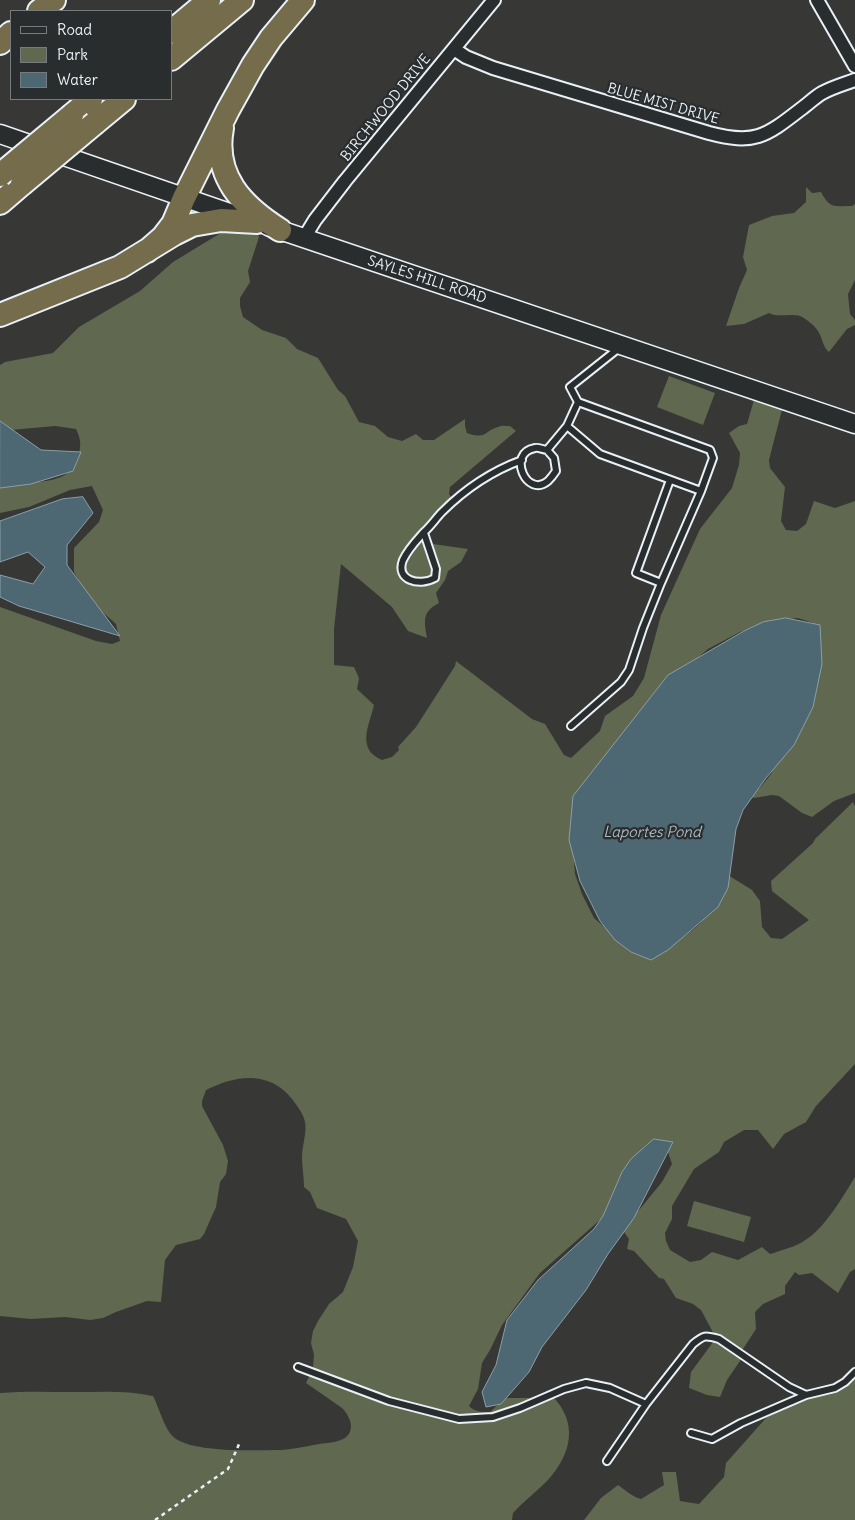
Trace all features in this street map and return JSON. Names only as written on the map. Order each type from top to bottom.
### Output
[{"type":"highway","points":[[40,10],[54,0]]},
{"type":"highway","points":[[172,31],[209,0]]},
{"type":"highway","points":[[172,58],[242,0]]},
{"type":"highway","points":[[147,251],[163,237],[173,224],[228,110],[261,52],[303,0]]},
{"type":"highway","points":[[0,175],[90,100]]},
{"type":"highway","points":[[0,203],[123,100]]},
{"type":"highway","points":[[228,110],[222,124],[220,140],[221,158],[225,174],[233,188],[245,202],[261,217],[280,230]]},
{"type":"highway","points":[[0,315],[108,273],[182,229],[201,223],[233,220],[257,222]]},
{"type":"main road","name":"SAYLES HILL ROAD","points":[[0,134],[184,198],[855,424]]},
{"type":"street","name":"BIRCHWOOD DRIVE","points":[[304,238],[330,200],[494,0]]},
{"type":"street","points":[[817,0],[855,66]]},
{"type":"street","name":"BLUE MIST DRIVE","points":[[454,49],[466,57],[492,68],[709,133],[736,139],[749,139],[761,136],[821,94],[855,80]]},
{"type":"lane","points":[[571,726],[616,686],[629,670],[643,628],[702,491],[713,458],[710,450],[578,402],[570,387],[622,345]]},
{"type":"lane","points":[[547,450],[566,426],[578,402]]},
{"type":"lane","points":[[566,426],[600,454],[702,491]]},
{"type":"lane","points":[[535,448],[547,450],[554,458],[556,471],[547,482],[538,484],[530,482],[522,475],[520,465],[525,454],[535,448]]},
{"type":"lane","points":[[424,533],[436,569],[435,578],[428,582],[419,583],[412,581],[402,569],[402,561],[415,541],[454,500],[500,468],[522,460]]},
{"type":"lane","points":[[661,584],[636,573],[670,480]]},
{"type":"lane","points":[[607,1461],[646,1404],[693,1344],[707,1336],[719,1339],[789,1387],[806,1395]]},
{"type":"lane","points":[[298,1367],[389,1401],[459,1419],[493,1417],[520,1408],[564,1389],[586,1383],[610,1388],[646,1404]]},
{"type":"lane","points":[[690,1434],[712,1438],[740,1423],[806,1395],[836,1388],[855,1372]]},
{"type":"path","points":[[155,1520],[228,1469],[240,1442]]},
{"type":"green space","points":[[806,187],[812,193],[821,192],[830,204],[852,206],[855,204],[855,280],[848,294],[850,314],[855,320],[855,325],[847,329],[829,352],[817,329],[800,316],[769,313],[744,324],[726,326],[747,270],[743,257],[749,225],[772,216],[794,213],[806,202]]},
{"type":"green space","points":[[228,226],[258,234],[259,237],[248,271],[250,282],[240,298],[243,317],[262,330],[286,338],[297,349],[318,358],[338,390],[345,396],[359,422],[375,426],[388,437],[402,441],[416,434],[423,440],[434,440],[465,419],[467,433],[473,435],[478,436],[502,426],[510,426],[516,431],[450,487],[449,494],[455,503],[445,510],[426,534],[433,544],[468,549],[461,562],[448,571],[445,580],[436,593],[439,603],[433,606],[426,617],[427,638],[408,631],[392,607],[341,564],[334,629],[334,665],[354,667],[359,678],[357,689],[374,705],[367,729],[367,743],[369,750],[382,760],[392,757],[399,750],[398,747],[416,727],[455,666],[456,661],[532,719],[545,724],[564,755],[571,758],[600,731],[605,716],[633,696],[644,678],[661,615],[700,529],[732,488],[739,465],[740,453],[729,433],[739,426],[747,424],[756,393],[784,402],[769,460],[770,468],[785,487],[781,521],[786,530],[797,531],[806,524],[814,501],[835,508],[855,501],[855,793],[834,801],[812,817],[802,813],[779,796],[772,795],[754,798],[750,796],[760,788],[771,774],[794,723],[818,631],[813,623],[798,618],[769,621],[740,632],[708,649],[662,688],[572,833],[575,874],[582,894],[594,918],[609,931],[662,950],[687,934],[709,914],[721,895],[728,875],[752,890],[760,901],[762,927],[771,938],[782,939],[809,920],[772,891],[771,881],[813,843],[853,802],[855,806],[855,1064],[816,1106],[806,1122],[784,1134],[773,1149],[758,1130],[744,1130],[724,1142],[719,1152],[694,1169],[672,1206],[672,1219],[665,1233],[670,1250],[690,1262],[701,1260],[712,1252],[738,1260],[762,1247],[770,1254],[774,1253],[797,1245],[812,1235],[832,1212],[855,1177],[855,1269],[850,1272],[838,1293],[812,1273],[799,1275],[795,1272],[785,1286],[785,1294],[763,1304],[755,1312],[756,1329],[741,1352],[744,1355],[727,1380],[720,1397],[707,1395],[689,1388],[691,1372],[716,1338],[701,1310],[693,1304],[676,1298],[664,1279],[659,1278],[634,1251],[627,1249],[629,1239],[624,1232],[621,1232],[662,1182],[672,1164],[666,1146],[651,1142],[644,1147],[631,1169],[619,1203],[540,1273],[502,1325],[482,1363],[478,1389],[469,1406],[471,1408],[490,1412],[505,1398],[529,1398],[551,1395],[560,1405],[569,1427],[567,1449],[562,1460],[547,1481],[513,1513],[512,1520],[0,1520],[0,1393],[114,1392],[153,1396],[165,1425],[172,1436],[198,1447],[212,1449],[291,1449],[340,1440],[348,1435],[351,1427],[351,1423],[342,1408],[306,1383],[313,1368],[314,1355],[311,1343],[313,1331],[329,1304],[343,1292],[353,1267],[358,1241],[346,1219],[317,1208],[310,1192],[304,1187],[302,1157],[305,1122],[303,1116],[292,1099],[283,1090],[263,1079],[252,1078],[229,1081],[206,1090],[202,1106],[223,1145],[228,1161],[226,1174],[220,1182],[216,1207],[204,1234],[200,1239],[176,1245],[165,1260],[161,1302],[147,1301],[103,1318],[90,1320],[65,1317],[31,1319],[0,1316],[0,607],[96,641],[112,644],[120,641],[116,624],[90,601],[74,572],[74,548],[99,522],[103,510],[92,486],[70,490],[29,507],[0,513],[0,485],[47,481],[68,473],[75,466],[79,455],[80,439],[76,429],[55,426],[11,430],[0,426],[0,365],[5,362],[53,353],[79,327],[140,291],[173,262],[224,231]]},
{"type":"green space","points":[[669,376],[715,393],[703,425],[657,407]]},
{"type":"green space","points":[[694,1201],[751,1217],[744,1242],[687,1226]]},
{"type":"green space","points":[[855,1366],[855,1520],[584,1520],[601,1498],[618,1485],[641,1499],[664,1485],[662,1472],[676,1472],[680,1501],[699,1504],[724,1477],[726,1463],[766,1418],[803,1393],[825,1390],[847,1376]]},
{"type":"water","points":[[0,421],[41,450],[81,452],[73,471],[31,484],[0,488]]},
{"type":"water","points":[[83,497],[93,513],[67,545],[67,565],[120,636],[19,606],[0,597],[0,575],[33,584],[45,567],[28,552],[0,562],[0,521],[62,499]]},
{"type":"water","name":"Laportes Pond","points":[[786,618],[820,625],[822,664],[813,707],[794,745],[766,778],[743,810],[736,829],[728,888],[718,907],[668,950],[651,960],[631,952],[615,940],[600,921],[580,881],[569,840],[573,796],[668,675],[744,631],[763,622]]},
{"type":"water","points":[[654,1139],[673,1142],[634,1218],[608,1254],[586,1290],[542,1347],[529,1372],[501,1404],[486,1407],[482,1392],[496,1365],[507,1320],[538,1280],[594,1229],[603,1216],[622,1172],[631,1159]]}]
